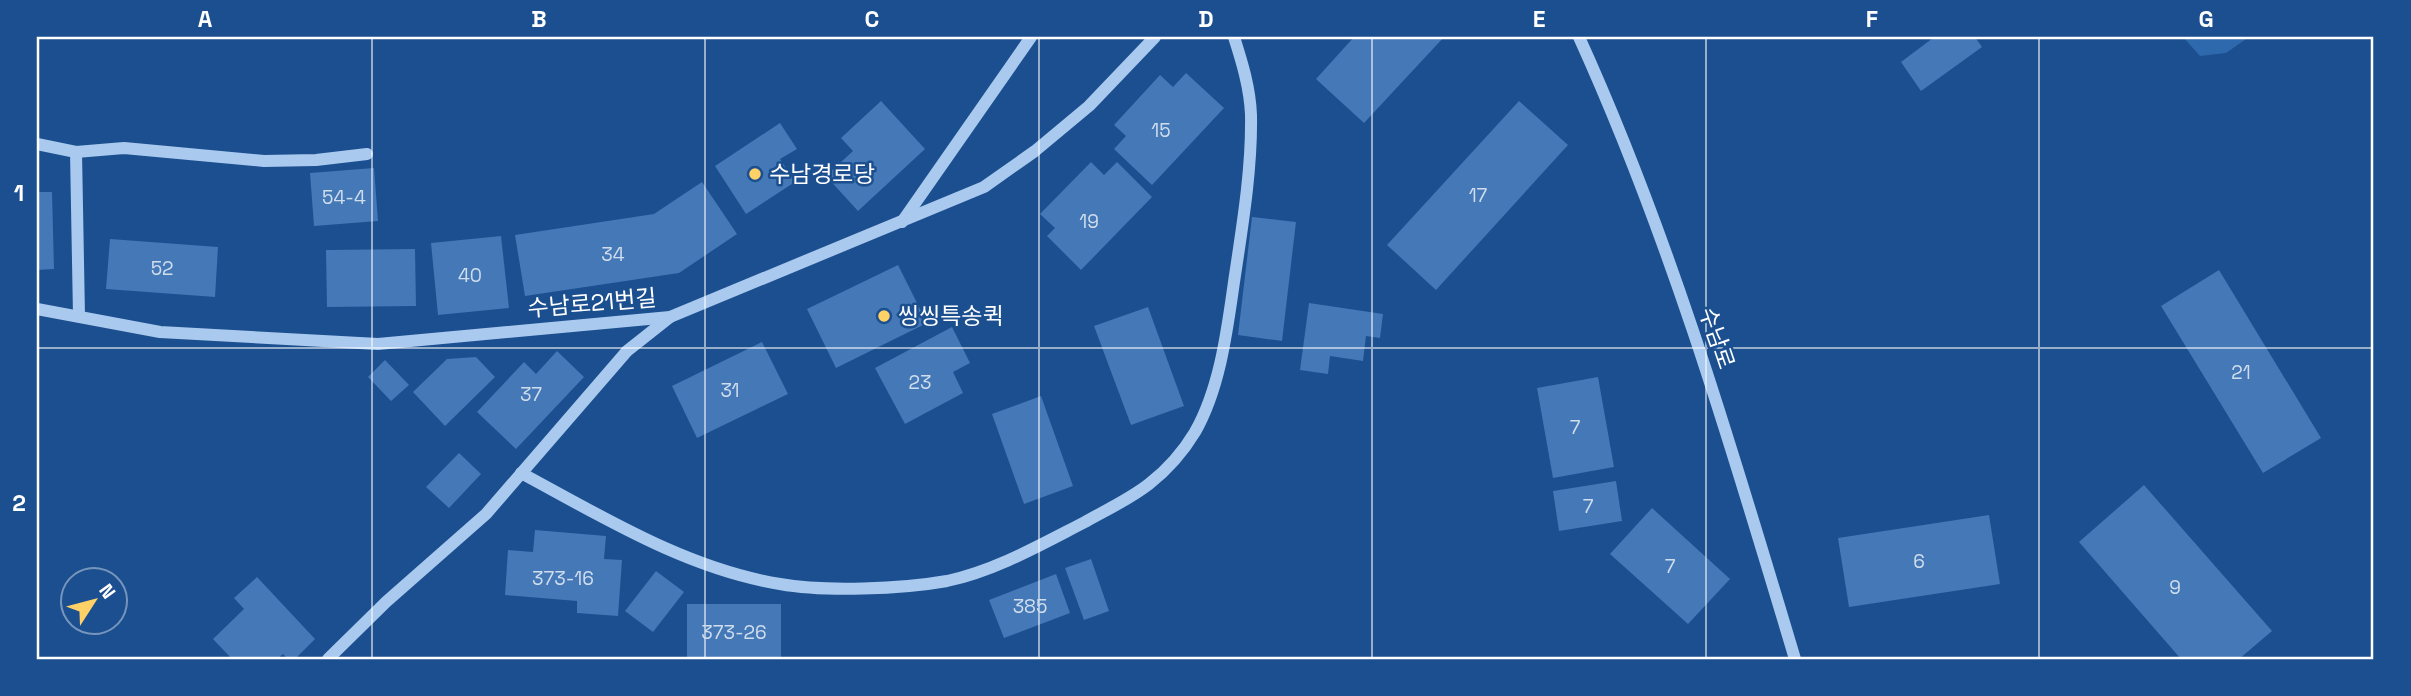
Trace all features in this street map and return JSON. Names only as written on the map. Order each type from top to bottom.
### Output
[{"type":"street","name":"수남로21번길","points":[[37,309],[160,332],[378,344],[670,317],[984,187],[1035,151],[1089,106],[1155,37]]},
{"type":"street","points":[[522,473],[669,550],[732,573],[782,585],[833,587],[885,587],[948,580],[986,569],[1035,547],[1149,485],[1177,458],[1196,430],[1212,390],[1227,330],[1249,155],[1251,114],[1234,37]]},
{"type":"street","name":"수남로","points":[[1579,37],[1645,196],[1715,395],[1795,659]]},
{"type":"street","points":[[902,222],[1024,40]]},
{"type":"street","points":[[37,144],[76,152],[124,148],[264,161],[316,160],[367,154]]},
{"type":"street","points":[[76,152],[79,317]]},
{"type":"street","points":[[328,659],[386,602],[486,513],[627,351],[670,317]]},
{"type":"shaded area","points":[[2183,37],[2249,37],[2226,53],[2200,56]]},
{"type":"building","points":[[1354,37],[1444,37],[1364,123],[1316,79]]},
{"type":"building","points":[[1932,37],[1975,37],[1982,47],[1921,91],[1901,62]]},
{"type":"building","points":[[1186,73],[1224,108],[1152,185],[1114,149],[1126,136],[1114,125],[1160,75],[1173,87]]},
{"type":"building","points":[[881,101],[925,149],[858,211],[826,176],[853,151],[841,138]]},
{"type":"building","points":[[1519,101],[1568,145],[1436,290],[1387,245]]},
{"type":"building","name":"수남경로당","points":[[780,123],[797,149],[780,159],[795,182],[746,214],[715,166]]},
{"type":"building","points":[[1091,162],[1104,175],[1117,162],[1152,197],[1081,270],[1047,236],[1055,228],[1040,214]]},
{"type":"building","points":[[374,168],[378,221],[314,226],[310,173]]},
{"type":"building","points":[[702,182],[737,234],[679,273],[525,296],[515,235],[654,214]]},
{"type":"building","points":[[37,192],[52,192],[54,269],[37,270]]},
{"type":"building","points":[[1252,217],[1296,222],[1282,341],[1238,335]]},
{"type":"building","points":[[501,236],[509,308],[438,315],[431,243]]},
{"type":"building","points":[[110,239],[218,247],[215,297],[106,289]]},
{"type":"building","points":[[415,249],[416,306],[327,307],[326,250]]},
{"type":"building","points":[[898,265],[927,323],[836,368],[807,309]]},
{"type":"building","points":[[2219,270],[2321,438],[2263,473],[2161,306]]},
{"type":"building","points":[[1309,303],[1383,314],[1380,338],[1366,336],[1363,361],[1330,356],[1328,374],[1300,370]]},
{"type":"building","points":[[1148,307],[1184,406],[1131,425],[1094,326]]},
{"type":"building","points":[[952,327],[970,363],[953,372],[963,393],[905,424],[875,368]]},
{"type":"building","points":[[762,342],[788,394],[697,438],[672,386]]},
{"type":"building","points":[[557,351],[584,377],[516,449],[477,412],[524,362],[536,374]]},
{"type":"building","points":[[476,357],[495,377],[445,426],[413,392],[447,359]]},
{"type":"building","points":[[385,360],[409,385],[391,401],[368,377]]},
{"type":"building","points":[[1598,377],[1614,467],[1553,478],[1537,388]]},
{"type":"building","points":[[1041,396],[1073,486],[1024,504],[992,414]]},
{"type":"building","points":[[459,453],[481,474],[449,508],[426,487]]},
{"type":"building","points":[[1616,481],[1622,521],[1559,531],[1553,491]]},
{"type":"building","points":[[2144,485],[2272,631],[2239,659],[2181,659],[2079,542]]},
{"type":"building","points":[[1652,508],[1730,579],[1688,624],[1610,554]]},
{"type":"building","points":[[1989,515],[2000,584],[1849,607],[1838,538]]},
{"type":"building","points":[[535,530],[606,536],[604,559],[622,560],[618,616],[577,613],[577,601],[505,595],[508,550],[533,552]]},
{"type":"building","points":[[1091,559],[1109,611],[1084,620],[1065,568]]},
{"type":"building","points":[[656,571],[684,592],[653,632],[625,611]]},
{"type":"building","points":[[1056,574],[1070,613],[1004,638],[989,600]]},
{"type":"building","points":[[257,577],[315,639],[295,659],[288,659],[283,654],[277,659],[232,659],[213,639],[244,609],[234,598]]},
{"type":"building","points":[[687,604],[781,604],[781,659],[687,659]]},
{"type":"place","name":"수남경로당","points":[[755,174]]},
{"type":"place","name":"씽씽특송퀵","points":[[884,316]]}]
